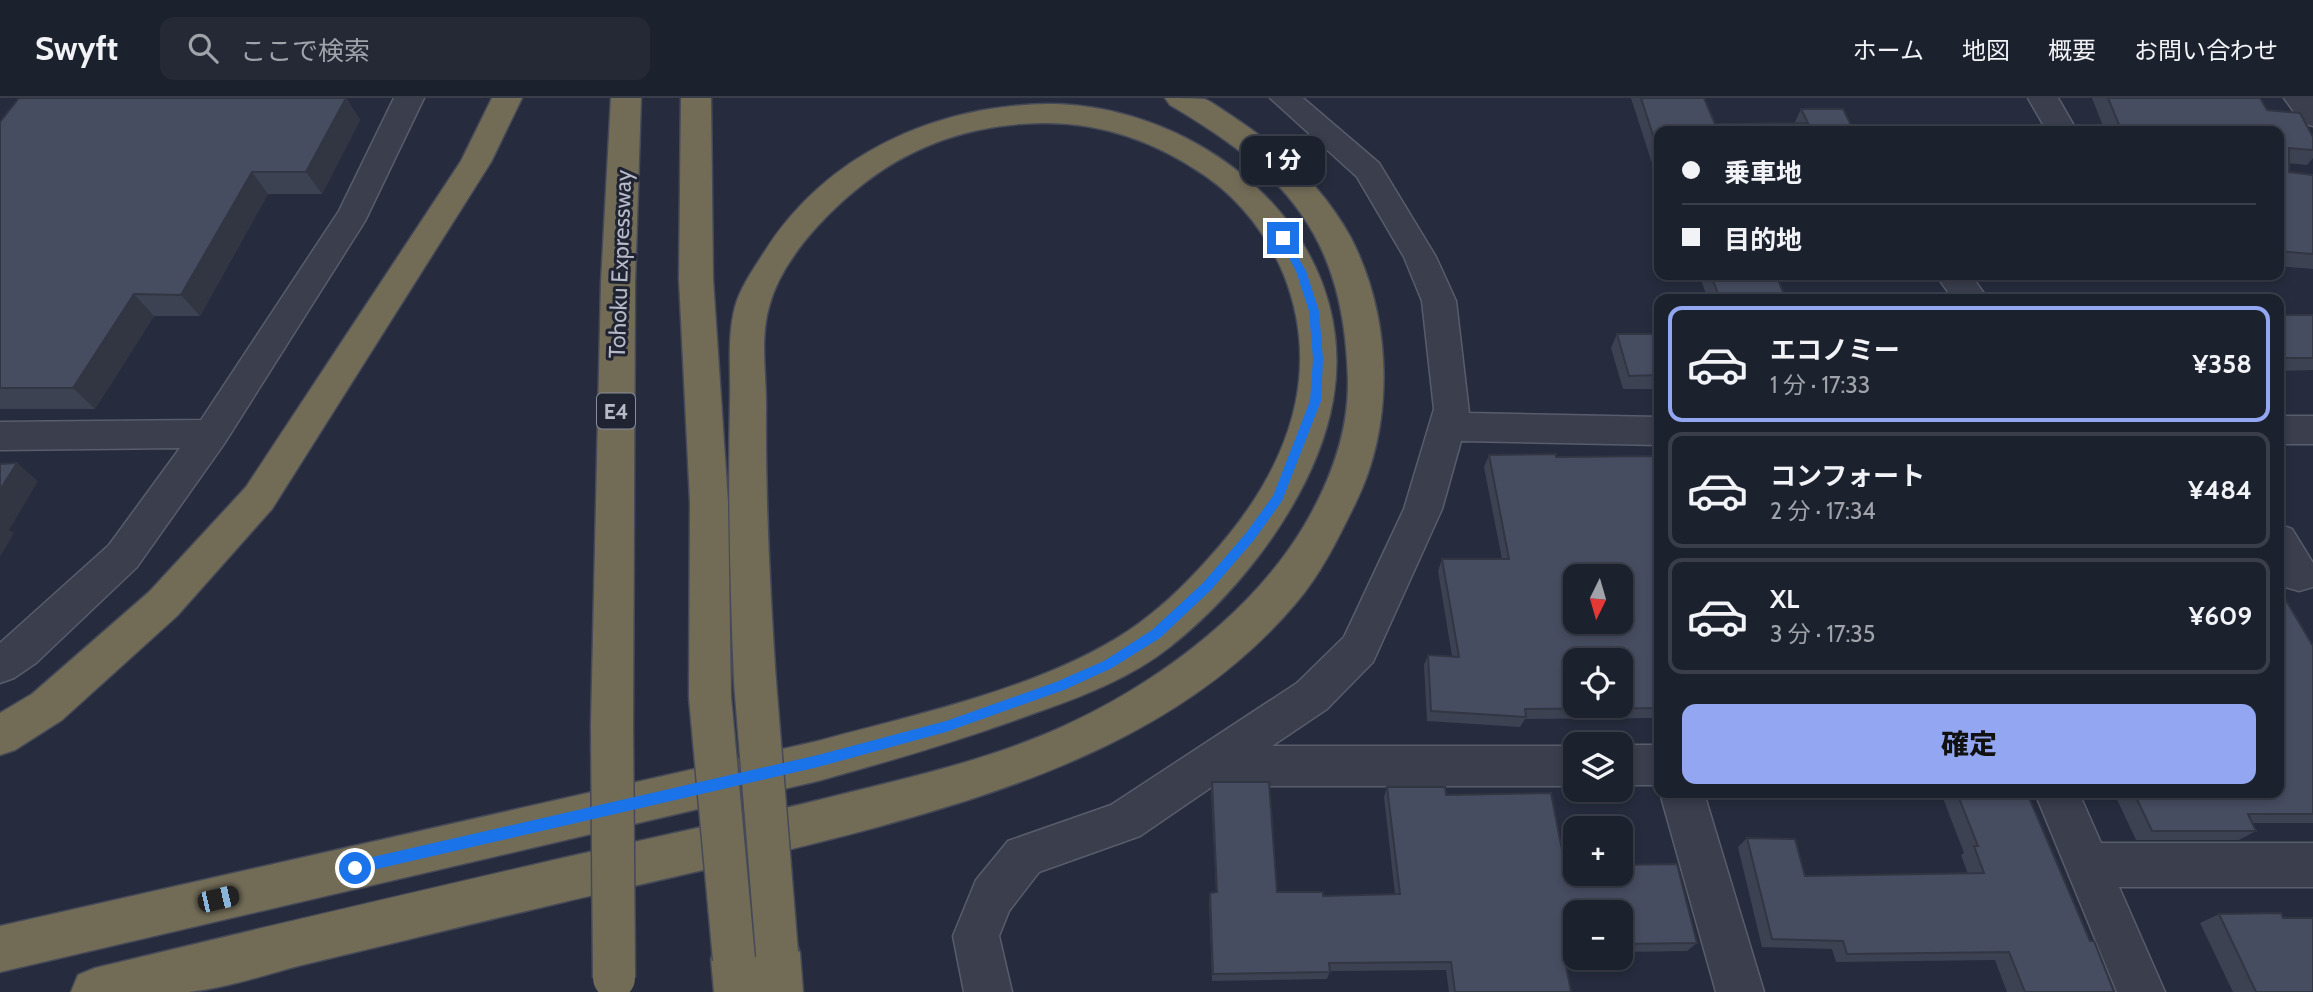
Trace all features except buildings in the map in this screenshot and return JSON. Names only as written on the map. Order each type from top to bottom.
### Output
[{"type":"highway","points":[[0,736],[47,707],[163,604],[258,498],[476,162],[507,98]]},
{"type":"highway","name":"Tohoku Expressway","points":[[614,985],[612,725],[618,283],[626,98]]},
{"type":"highway","points":[[696,98],[696,279],[709,502],[710,697],[757,974]]},
{"type":"highway","points":[[96,992],[305,940],[840,817],[984,777],[1058,750],[1121,716],[1209,658],[1282,591],[1330,518],[1348,483],[1360,445],[1366,380],[1362,322],[1355,289],[1346,262],[1314,206],[1274,162],[1224,123],[1180,98]]},
{"type":"highway","points":[[0,949],[818,761],[946,727],[1060,686],[1108,664],[1156,634],[1207,586],[1250,537],[1278,498],[1315,401],[1318,359],[1314,311],[1301,271],[1283,238],[1231,181],[1198,155],[1140,129],[1107,118],[1075,114],[1010,115],[940,128],[906,143],[840,184],[809,214],[781,248],[751,308],[746,502],[755,682],[757,974]]},
{"type":"street","points":[[0,665],[22,650],[123,556],[211,434],[354,212],[409,98]]},
{"type":"street","points":[[988,992],[976,936],[992,896],[1024,856],[1124,821],[1312,696],[1359,649],[1423,509],[1452,408],[1439,301],[1420,257],[1368,170],[1285,98]]},
{"type":"street","points":[[2043,98],[2059,126]]},
{"type":"street","points":[[1447,427],[1654,431]]},
{"type":"street","points":[[2284,430],[2313,430]]},
{"type":"street","points":[[0,436],[211,434]]},
{"type":"street","points":[[2284,550],[2299,575]]},
{"type":"street","points":[[1633,765],[1654,765]]},
{"type":"street","points":[[1204,766],[1563,766]]},
{"type":"street","points":[[1683,798],[1740,992]]},
{"type":"street","points":[[2059,798],[2141,992]]},
{"type":"street","points":[[2088,865],[2313,865]]},
{"type":"route","points":[[355,868],[818,761],[946,727],[1060,686],[1108,664],[1156,634],[1207,586],[1250,537],[1278,498],[1315,401],[1318,359],[1314,311],[1301,271],[1283,238]]}]
